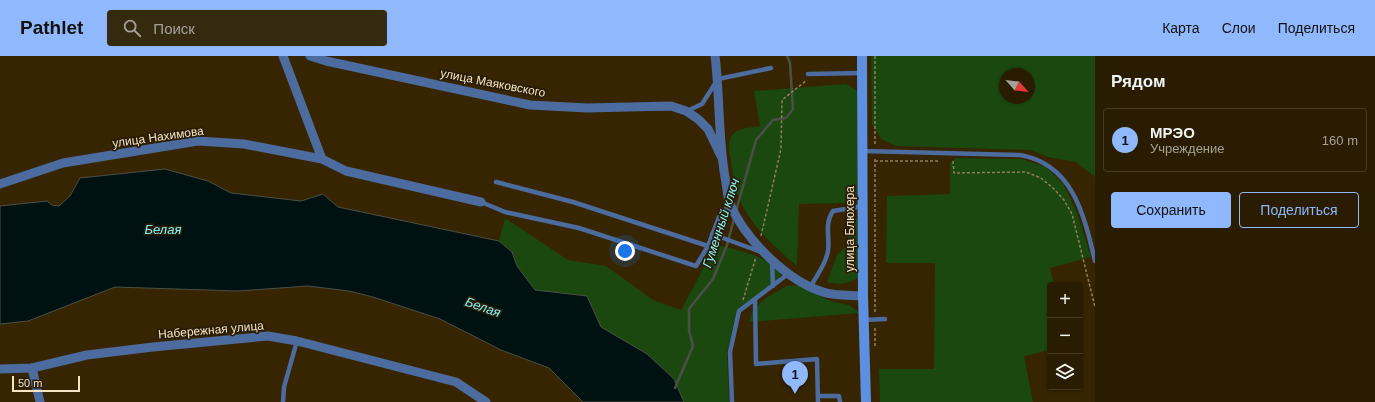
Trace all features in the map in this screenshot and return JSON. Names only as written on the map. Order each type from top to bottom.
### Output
[{"type":"main road","name":"улица Блюхера","points":[[862,56],[863,296],[866,402]]},
{"type":"street","points":[[283,56],[322,159]]},
{"type":"street","name":"улица Маяковского","points":[[310,56],[530,105],[587,108],[671,106],[686,111],[698,119],[708,129],[721,156]]},
{"type":"street","points":[[715,56],[718,79],[721,156],[730,204],[741,224],[758,249],[770,257],[788,274],[824,292],[863,296]]},
{"type":"street","name":"улица Нахимова","points":[[0,184],[63,163],[198,141],[244,144],[322,159],[346,170],[481,202]]},
{"type":"street","name":"Набережная улица","points":[[0,369],[32,368],[87,355],[224,339],[268,336],[297,341],[456,382],[486,402]]},
{"type":"street","points":[[32,368],[40,402]]},
{"type":"lane","points":[[686,111],[702,104],[718,79],[771,68]]},
{"type":"lane","points":[[808,74],[862,73]]},
{"type":"lane","points":[[863,151],[1020,155],[1035,157],[1059,173],[1079,205],[1095,261]]},
{"type":"lane","points":[[496,182],[573,202],[708,246]]},
{"type":"lane","points":[[481,202],[506,212],[579,228],[696,266],[708,246],[719,217],[730,204]]},
{"type":"lane","points":[[811,286],[825,261],[828,251],[827,235],[829,217],[834,211],[863,206]]},
{"type":"lane","points":[[712,234],[758,249]]},
{"type":"lane","points":[[770,257],[773,286]]},
{"type":"lane","points":[[732,402],[730,352],[739,311],[788,274]]},
{"type":"lane","points":[[755,299],[756,364],[817,359],[818,402]]},
{"type":"lane","points":[[864,320],[885,320]]},
{"type":"lane","points":[[283,402],[284,387],[297,341]]},
{"type":"lane","points":[[818,396],[839,396],[840,402]]},
{"type":"path","points":[[875,56],[875,348]]},
{"type":"path","points":[[739,311],[758,249],[781,149],[782,100],[806,80],[808,74]]},
{"type":"path","points":[[876,161],[945,160]]},
{"type":"path","points":[[953,160],[954,172],[1026,172],[1041,178],[1053,188],[1064,200],[1072,214],[1095,306]]},
{"type":"green space","points":[[871,56],[1095,56],[1095,177],[1076,162],[1048,157],[1030,150],[896,146],[881,139],[872,124]]},
{"type":"green space","points":[[846,84],[857,90],[857,194],[848,203],[799,204],[797,266],[760,231],[745,211],[735,187],[729,142],[734,133],[737,131],[760,126],[754,91]]},
{"type":"green space","points":[[956,158],[1022,159],[1046,167],[1064,185],[1077,213],[1091,257],[1050,268],[1053,282],[1047,282],[1047,351],[1024,356],[1033,402],[880,402],[879,369],[934,369],[935,263],[886,263],[887,196],[950,194],[950,163]]},
{"type":"green space","points":[[505,218],[568,260],[606,266],[653,300],[681,310],[716,245],[752,254],[776,268],[781,275],[776,281],[737,310],[727,352],[729,402],[684,402],[674,379],[647,354],[601,327],[587,296],[535,290],[517,266],[512,252],[499,241]]},
{"type":"green space","points":[[857,218],[858,278],[850,282],[843,283],[827,282],[837,255],[850,242],[849,219]]},
{"type":"green space","points":[[800,285],[830,301],[849,305],[860,313],[749,322],[753,310],[766,298],[787,286]]},
{"type":"water","name":"Белая","points":[[165,169],[208,181],[231,193],[301,201],[323,194],[338,207],[499,241],[512,252],[517,266],[535,290],[587,296],[601,327],[647,354],[674,379],[684,402],[583,402],[549,368],[501,350],[440,319],[373,297],[349,291],[308,286],[238,291],[115,287],[28,321],[0,324],[0,206],[47,201],[52,205],[59,206],[70,196],[80,178]]},
{"type":"waterway","name":"Гуменный ключ","points":[[736,211],[756,140],[773,120],[786,118],[793,109],[790,63],[787,56]]},
{"type":"waterway","name":"Гуменный ключ","points":[[675,388],[693,346],[689,331],[689,309],[713,279],[727,245],[734,219]]},
{"type":"place","name":"МРЭО","points":[[795,394]]}]
